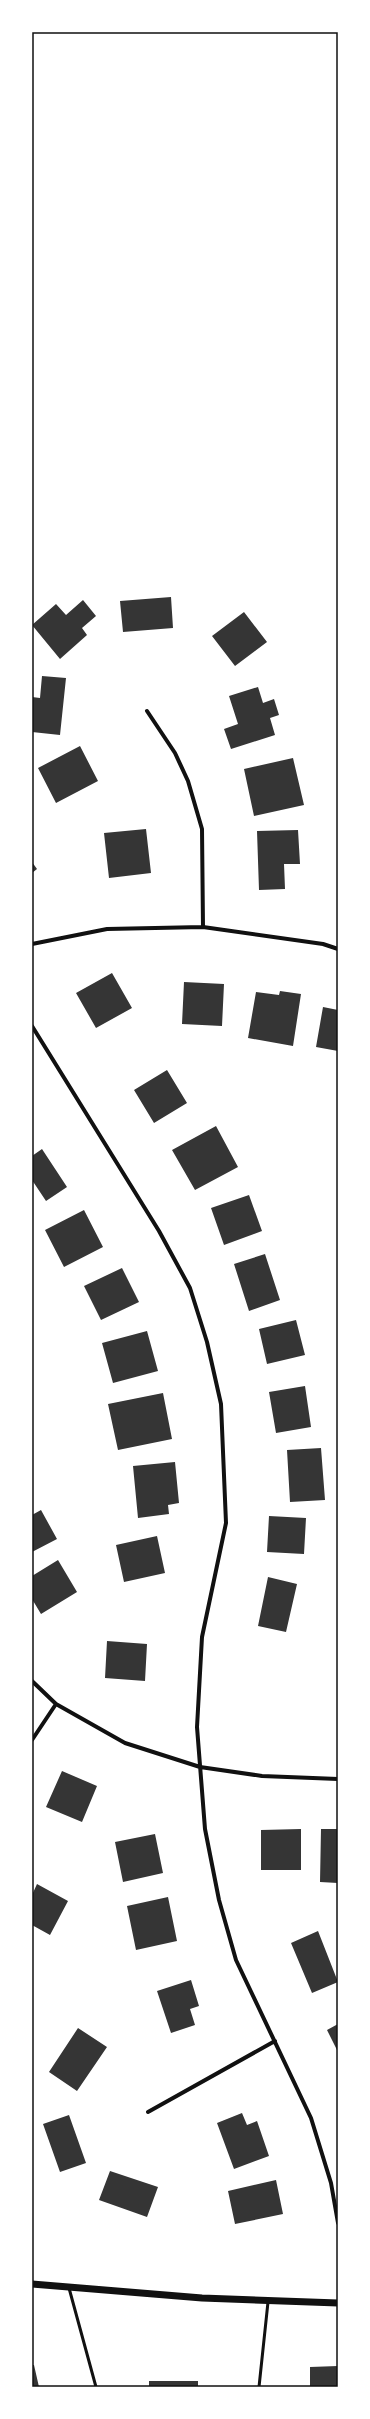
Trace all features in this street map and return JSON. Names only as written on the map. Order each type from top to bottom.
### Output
[{"type":"street","points":[[147,711],[175,753],[182,767],[188,781],[202,829],[203,927]]},
{"type":"street","points":[[32,944],[107,929],[203,927],[323,944],[338,949]]},
{"type":"street","points":[[32,1026],[159,1231],[190,1288],[209,1350],[221,1404],[226,1523],[202,1637],[197,1727],[205,1829],[219,1900],[236,1960],[311,2118],[330,2183],[338,2223]]},
{"type":"street","points":[[32,1680],[56,1704],[125,1743],[200,1767],[262,1776],[338,1779]]},
{"type":"street","points":[[32,1740],[56,1704]]},
{"type":"street","points":[[148,2112],[275,2041]]},
{"type":"street","points":[[32,2284],[268,2302],[338,2303]]},
{"type":"lane","points":[[69,2288],[96,2387]]},
{"type":"lane","points":[[259,2387],[268,2302]]},
{"type":"building","points":[[171,597],[173,628],[123,632],[120,601]]},
{"type":"building","points":[[83,600],[96,616],[82,628],[87,635],[60,659],[32,625],[56,604],[66,615]]},
{"type":"building","points":[[244,612],[267,642],[235,666],[212,636]]},
{"type":"building","points":[[42,676],[66,678],[60,735],[32,732],[32,697],[40,698]]},
{"type":"building","points":[[258,687],[263,703],[274,699],[279,715],[270,718],[275,735],[231,749],[224,729],[238,724],[229,696]]},
{"type":"building","points":[[80,746],[98,781],[56,803],[38,768]]},
{"type":"building","points":[[293,758],[304,805],[254,816],[244,769]]},
{"type":"building","points":[[146,829],[151,873],[109,878],[104,833]]},
{"type":"building","points":[[298,830],[300,864],[284,864],[285,889],[259,890],[257,831]]},
{"type":"building","points":[[32,862],[37,869],[32,873]]},
{"type":"building","points":[[112,973],[132,1008],[96,1028],[76,993]]},
{"type":"building","points":[[184,982],[224,984],[222,1026],[182,1024]]},
{"type":"building","points":[[280,991],[301,994],[293,1046],[248,1038],[256,992],[279,995]]},
{"type":"building","points":[[323,1007],[338,1010],[338,1051],[316,1047]]},
{"type":"building","points":[[167,1070],[187,1103],[154,1123],[134,1090]]},
{"type":"building","points":[[216,1126],[238,1167],[195,1190],[172,1150]]},
{"type":"building","points":[[42,1149],[67,1187],[46,1201],[32,1180],[32,1156]]},
{"type":"building","points":[[249,1195],[262,1231],[224,1245],[211,1208]]},
{"type":"building","points":[[84,1210],[103,1247],[64,1267],[45,1230]]},
{"type":"building","points":[[265,1254],[280,1300],[249,1311],[234,1264]]},
{"type":"building","points":[[122,1268],[139,1302],[101,1320],[84,1286]]},
{"type":"building","points":[[296,1320],[305,1355],[267,1364],[259,1329]]},
{"type":"building","points":[[147,1331],[158,1371],[113,1383],[102,1343]]},
{"type":"building","points":[[305,1386],[311,1427],[276,1433],[269,1392]]},
{"type":"building","points":[[163,1393],[172,1439],[118,1450],[108,1404]]},
{"type":"building","points":[[321,1448],[325,1500],[290,1502],[287,1450]]},
{"type":"building","points":[[175,1462],[179,1503],[168,1505],[169,1514],[138,1518],[133,1466]]},
{"type":"building","points":[[41,1510],[57,1539],[32,1552],[32,1515]]},
{"type":"building","points":[[269,1516],[306,1518],[304,1554],[267,1552]]},
{"type":"building","points":[[157,1536],[165,1573],[124,1582],[116,1545]]},
{"type":"building","points":[[58,1560],[77,1592],[41,1614],[32,1599],[32,1576]]},
{"type":"building","points":[[268,1577],[297,1584],[286,1632],[258,1626]]},
{"type":"building","points":[[107,1641],[147,1644],[145,1681],[105,1678]]},
{"type":"building","points":[[62,1771],[97,1786],[82,1822],[46,1807]]},
{"type":"building","points":[[301,1829],[301,1870],[261,1870],[261,1830]]},
{"type":"building","points":[[321,1829],[338,1829],[338,1883],[320,1882]]},
{"type":"building","points":[[155,1834],[163,1873],[123,1882],[115,1842]]},
{"type":"building","points":[[37,1884],[68,1901],[50,1935],[32,1925],[32,1895]]},
{"type":"building","points":[[168,1897],[177,1941],[136,1950],[127,1906]]},
{"type":"building","points":[[318,1931],[338,1982],[312,1993],[291,1943]]},
{"type":"building","points":[[191,1980],[199,2006],[190,2009],[195,2025],[171,2033],[157,1991]]},
{"type":"building","points":[[338,2024],[338,2052],[327,2030]]},
{"type":"building","points":[[78,2028],[107,2047],[77,2091],[49,2072]]},
{"type":"building","points":[[242,2113],[247,2125],[257,2121],[269,2156],[234,2169],[217,2123]]},
{"type":"building","points":[[69,2115],[86,2163],[60,2172],[43,2124]]},
{"type":"building","points":[[110,2171],[158,2187],[147,2217],[99,2200]]},
{"type":"building","points":[[276,2180],[283,2214],[235,2224],[228,2191]]},
{"type":"building","points":[[32,2365],[34,2365],[39,2387],[32,2387]]},
{"type":"building","points":[[338,2366],[338,2387],[310,2387],[310,2367]]},
{"type":"building","points":[[149,2381],[198,2381],[198,2387],[149,2387]]}]
